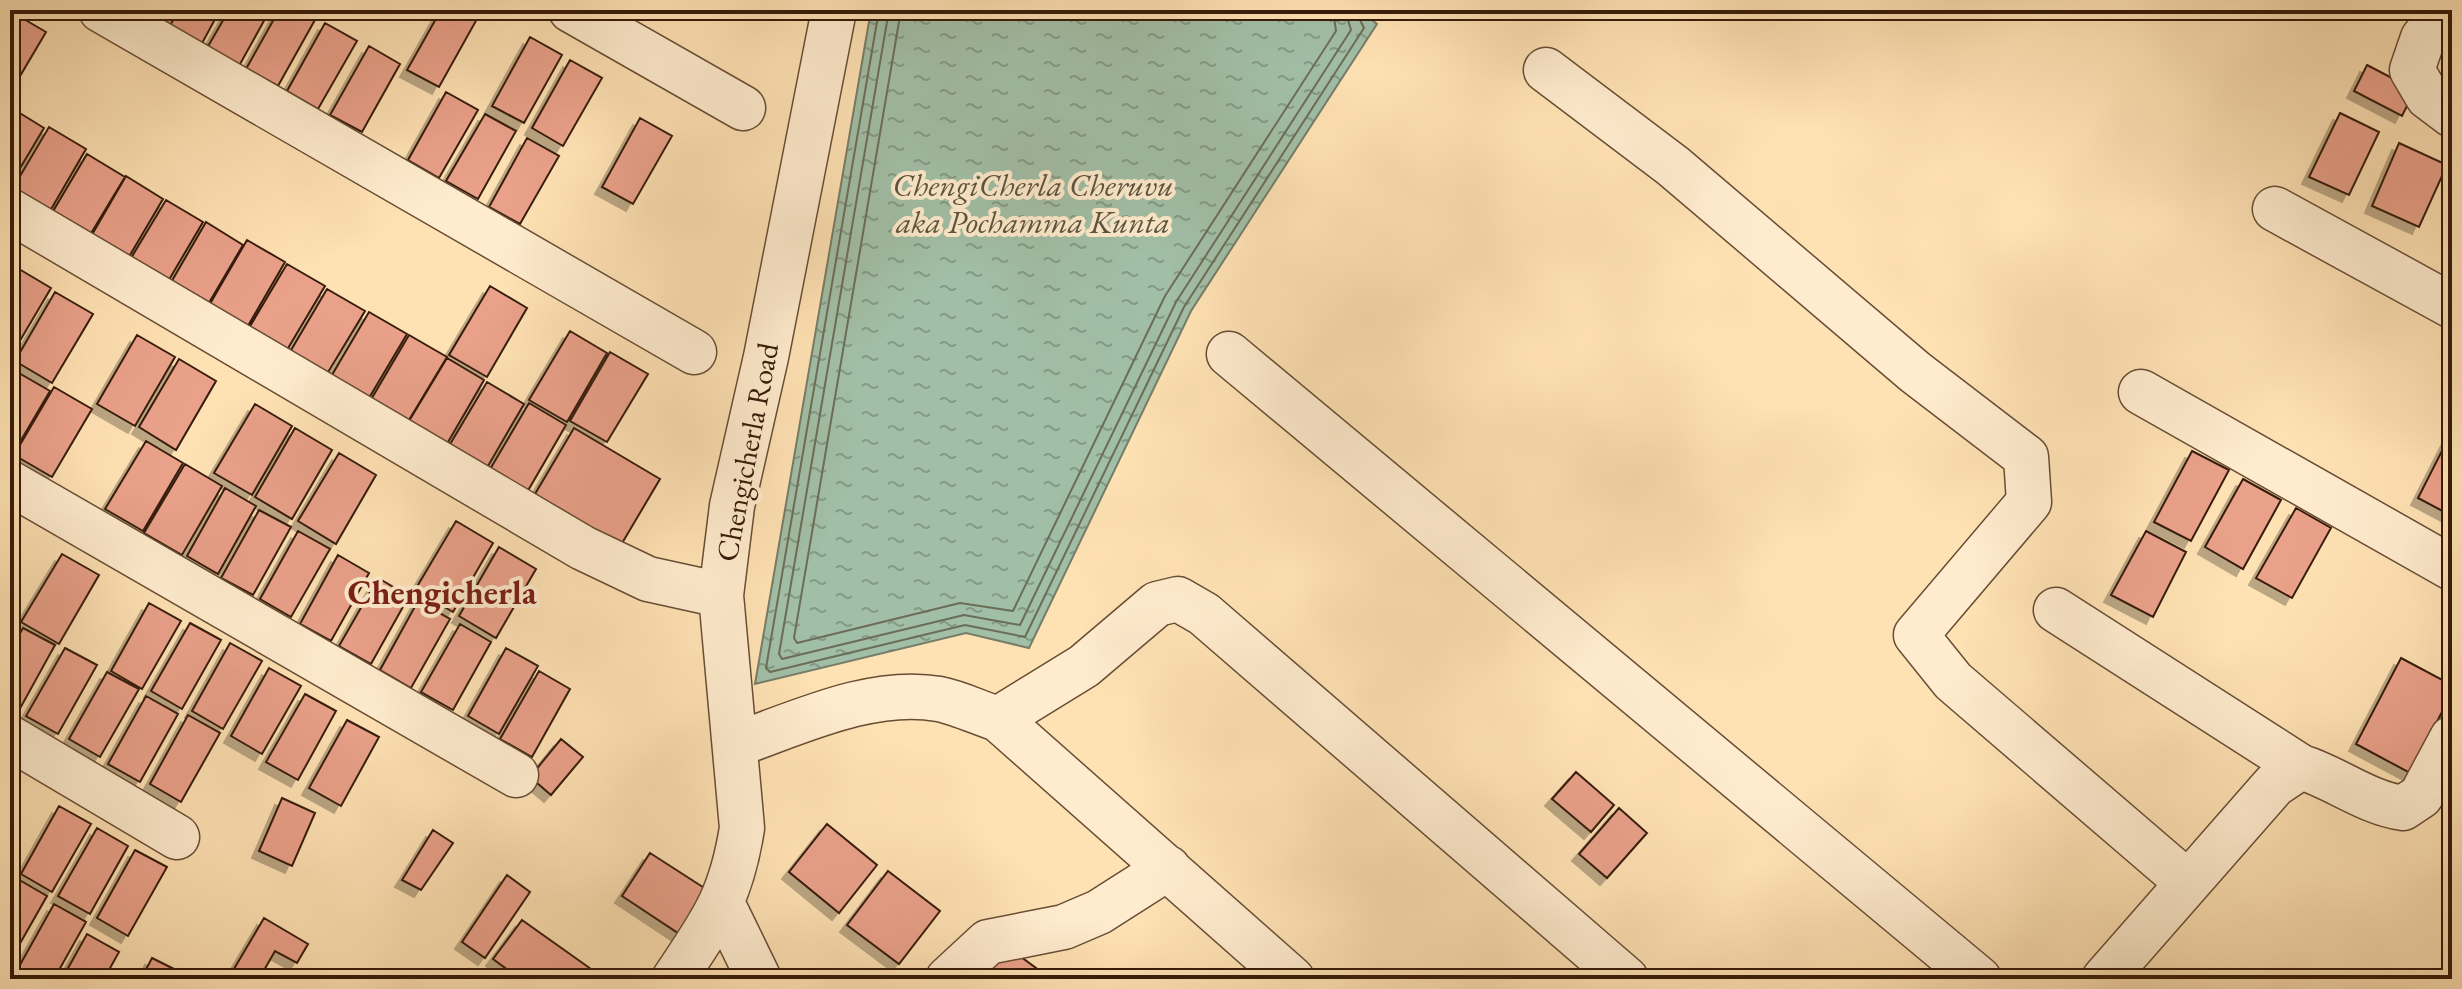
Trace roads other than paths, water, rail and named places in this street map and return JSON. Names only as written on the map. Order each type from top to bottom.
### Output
[{"type":"street","points":[[101,10],[694,352]]},
{"type":"street","points":[[571,10],[743,108]]},
{"type":"street","name":"Chengicherla Road","points":[[674,979],[723,905],[736,865],[742,828],[721,595],[732,506],[766,357],[834,10]]},
{"type":"street","points":[[2447,10],[2423,38],[2412,70],[2428,97],[2452,115]]},
{"type":"street","points":[[1546,70],[1673,166],[1915,372],[2026,457],[2029,502],[1916,635],[1953,681],[2188,883]]},
{"type":"street","points":[[2275,209],[2452,306]]},
{"type":"street","points":[[10,211],[583,548],[648,579],[721,595]]},
{"type":"street","points":[[1229,354],[1979,979]]},
{"type":"street","points":[[2141,392],[2452,568]]},
{"type":"street","points":[[10,483],[516,775]]},
{"type":"street","points":[[998,719],[1084,666],[1157,604],[1178,599],[1204,614],[1626,979]]},
{"type":"street","points":[[2056,610],[2301,767],[2327,775],[2384,806],[2403,808],[2421,796],[2452,738]]},
{"type":"street","points":[[735,745],[847,707],[898,699],[939,699],[998,719],[1292,979]]},
{"type":"street","points":[[10,738],[177,837]]},
{"type":"street","points":[[2104,979],[2274,785],[2301,767]]},
{"type":"street","points":[[948,979],[988,942],[1064,927],[1099,912],[1168,868]]},
{"type":"street","points":[[723,905],[759,979]]},
{"type":"water","name":"ChengiCherla Cheruvu aka Pochamma Kunta","points":[[871,10],[1359,10],[1377,24],[1191,311],[1029,648],[966,633],[755,684]]},
{"type":"district","name":"Chengicherla","points":[[442,592]]}]
